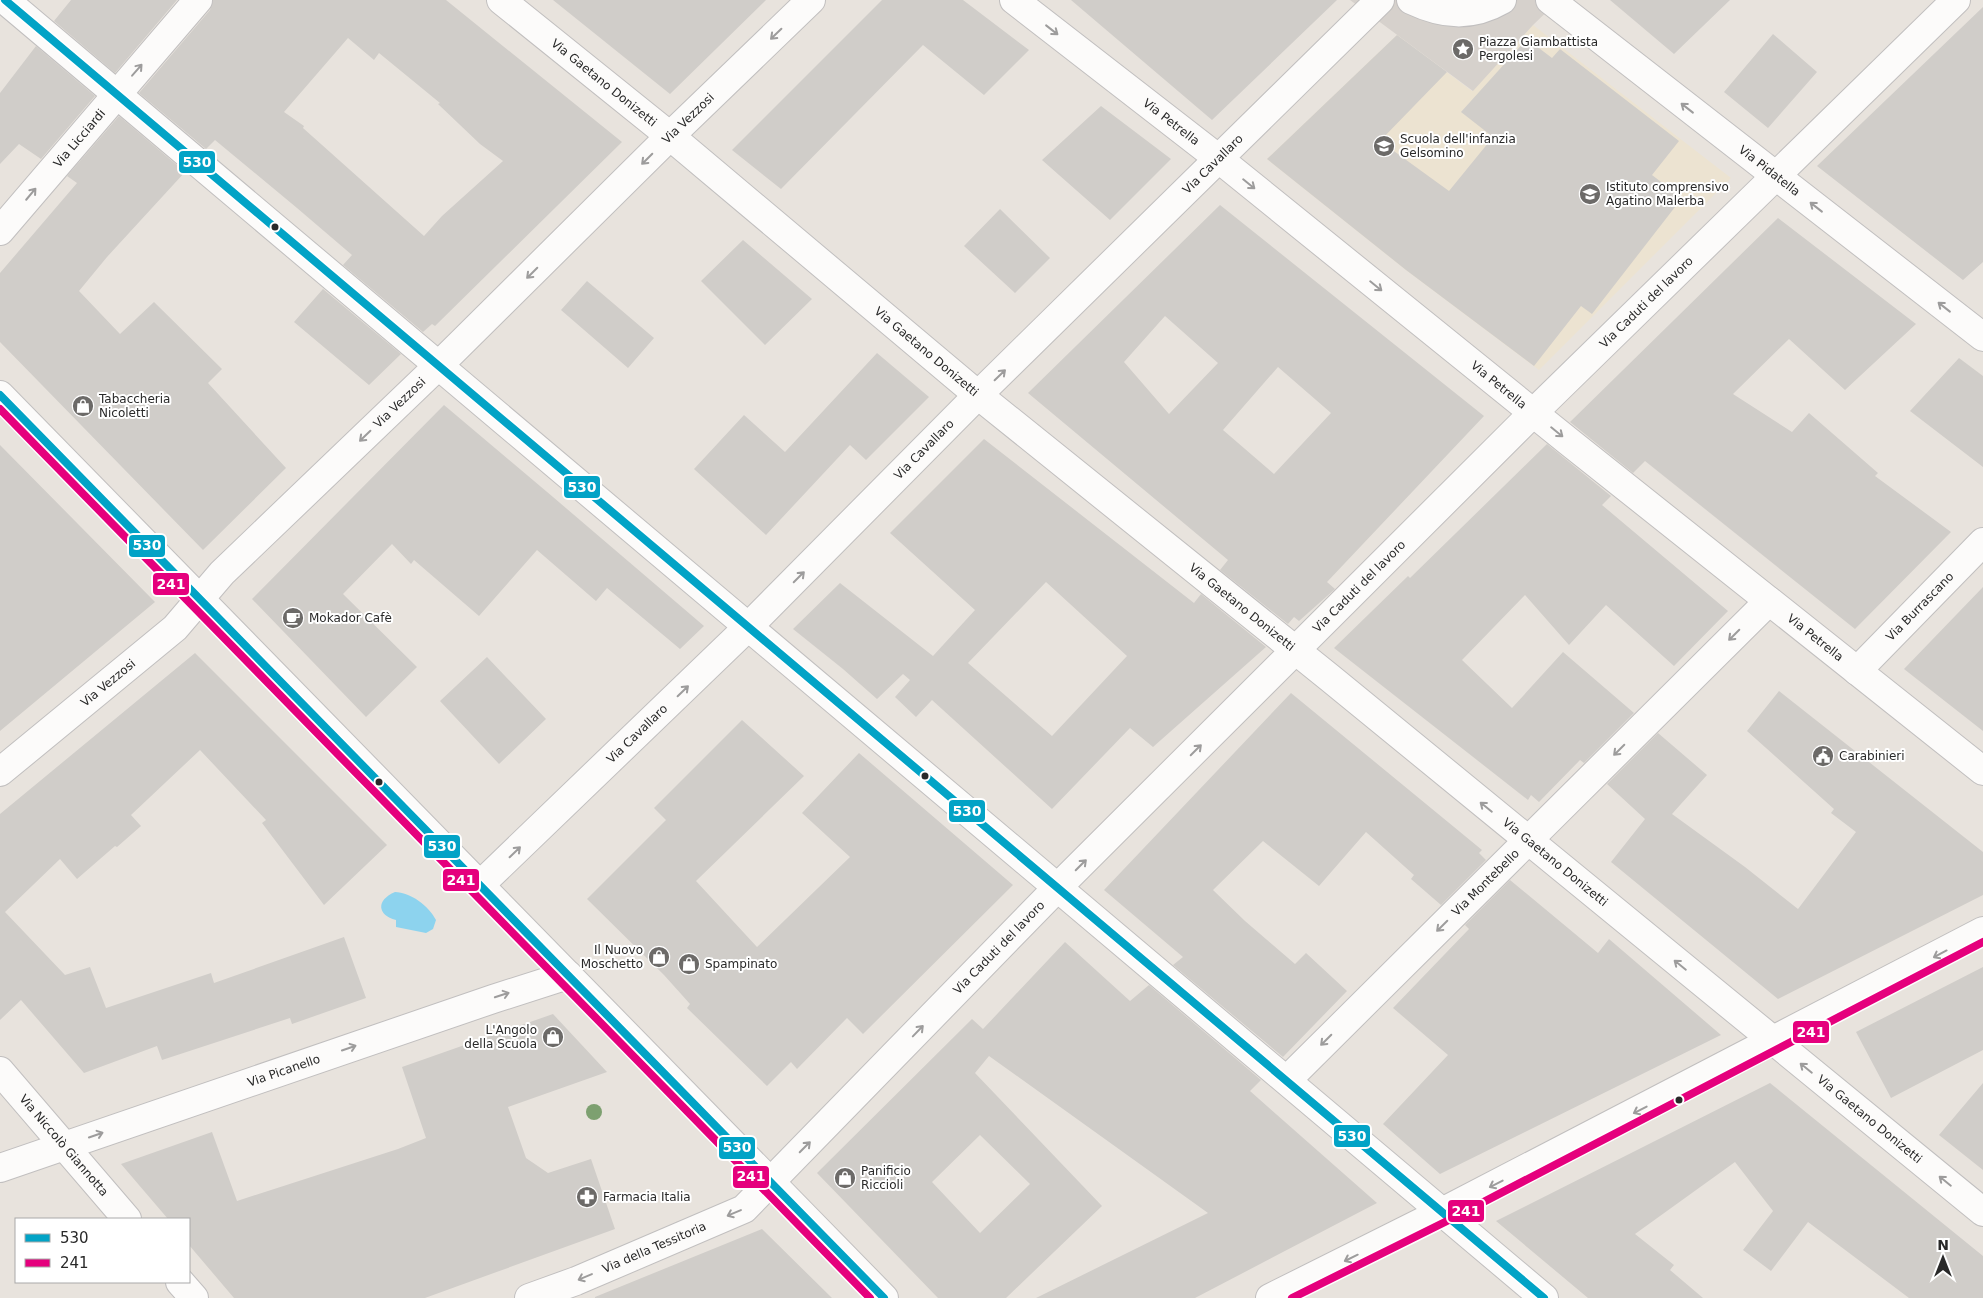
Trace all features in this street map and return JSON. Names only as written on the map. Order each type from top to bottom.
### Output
[{"type":"street","points":[[5,0],[1544,1298]]},
{"type":"street","name":"Via Licciardi","points":[[0,231],[198,0]]},
{"type":"street","name":"Via Gaetano Donizetti","points":[[501,0],[670,136],[978,395],[1296,651],[1983,1212]]},
{"type":"street","name":"Via Vezzosi","points":[[0,772],[175,628],[222,573],[440,365],[670,136],[811,0]]},
{"type":"street","name":"Via Petrella","points":[[1014,0],[1220,159],[1533,413],[1983,771]]},
{"type":"street","points":[[1411,0],[1429,8],[1450,12],[1471,12],[1491,6],[1502,0]]},
{"type":"street","name":"Via Caduti del lavoro","points":[[770,1181],[1058,888],[1533,413],[1956,0]]},
{"type":"street","name":"Via Pidatella","points":[[1552,2],[1983,337]]},
{"type":"street","name":"Via Cavallaro","points":[[480,885],[748,627],[978,395],[1220,159],[1373,6]]},
{"type":"street","points":[[0,395],[884,1298]]},
{"type":"street","name":"Via Burrascano","points":[[1857,671],[1983,542]]},
{"type":"street","name":"Via Montebello","points":[[1287,1080],[1769,601]]},
{"type":"street","points":[[1270,1298],[1442,1212],[1983,931]]},
{"type":"street","name":"Via Picanello","points":[[0,1168],[492,999],[568,975]]},
{"type":"street","name":"Via Niccolò Giannotta","points":[[0,1071],[125,1218]]},
{"type":"street","name":"Via della Tessitoria","points":[[529,1298],[576,1281],[744,1209],[770,1181]]},
{"type":"street","points":[[181,1283],[194,1298]]},
{"type":"shaded area","name":"Piazza Giambattista Pergolesi","points":[[1350,0],[1559,0],[1533,25],[1473,91]]},
{"type":"shaded area","name":"Istituto comprensivo Agatino Malerba","points":[[1533,25],[1731,178],[1539,370],[1406,270],[1267,159],[1397,35],[1472,91]]},
{"type":"water","points":[[395,892],[407,894],[424,905],[436,920],[433,929],[426,933],[396,927],[396,920],[385,915],[381,907],[384,899]]},
{"type":"building","points":[[71,0],[177,0],[115,73],[54,21]]},
{"type":"building","points":[[213,0],[446,0],[622,142],[435,326],[432,324],[423,332],[343,265],[352,255],[297,208],[215,140],[206,149],[139,93],[210,10]],"holes":[[[348,38],[374,60],[379,53],[440,103],[438,104],[480,144],[503,161],[442,216],[424,236],[303,128],[304,126],[284,112]]]},
{"type":"building","points":[[553,0],[766,0],[670,94]]},
{"type":"building","points":[[882,0],[963,0],[1029,50],[984,95],[923,45],[781,189],[732,150]]},
{"type":"building","points":[[1071,0],[1337,0],[1212,120]]},
{"type":"building","points":[[1610,0],[1730,0],[1674,54]]},
{"type":"building","points":[[1983,7],[1983,262],[1963,280],[1817,166]]},
{"type":"building","points":[[1773,34],[1817,72],[1768,128],[1724,92]]},
{"type":"building","name":"Istituto comprensivo Agatino Malerba","points":[[1397,35],[1447,72],[1380,141],[1449,191],[1493,137],[1461,112],[1527,39],[1552,58],[1560,49],[1679,141],[1652,175],[1682,198],[1592,314],[1581,306],[1534,366],[1406,270],[1267,159]]},
{"type":"building","points":[[36,46],[95,96],[41,159],[19,144],[0,164],[0,93]]},
{"type":"building","points":[[1101,106],[1171,159],[1110,220],[1042,160]]},
{"type":"building","points":[[119,116],[185,172],[107,257],[79,291],[120,334],[154,302],[222,369],[208,383],[286,468],[203,550],[0,342],[0,273],[77,183],[67,176]]},
{"type":"building","points":[[1220,205],[1484,416],[1327,582],[1335,589],[1299,621],[1294,617],[1288,624],[1220,570],[1228,560],[1028,393]],"holes":[[[1165,316],[1218,363],[1169,414],[1124,362]],[[1278,367],[1331,413],[1274,474],[1223,430]]]},
{"type":"building","points":[[1000,209],[1050,258],[1015,293],[964,246]]},
{"type":"building","points":[[1778,218],[1916,324],[1845,390],[1789,339],[1733,394],[1792,432],[1809,413],[1878,473],[1875,476],[1951,532],[1855,629],[1645,461],[1633,473],[1570,422]]},
{"type":"building","points":[[743,240],[812,299],[765,345],[701,281]]},
{"type":"building","points":[[587,281],[654,338],[628,368],[561,310]]},
{"type":"building","points":[[323,289],[401,354],[369,385],[294,322]]},
{"type":"building","points":[[877,353],[929,397],[866,460],[850,445],[766,535],[694,469],[744,415],[785,452]]},
{"type":"building","points":[[1959,358],[1983,376],[1983,467],[1910,411]]},
{"type":"building","points":[[444,405],[704,626],[680,649],[607,588],[596,601],[537,550],[479,616],[414,560],[411,564],[392,544],[343,594],[417,667],[366,717],[252,599]]},
{"type":"building","points":[[984,439],[1194,603],[1201,594],[1266,647],[1153,747],[1130,728],[1052,809],[932,700],[916,717],[895,697],[910,680],[903,674],[877,699],[793,629],[840,583],[933,656],[975,610],[890,533]],"holes":[[[1046,582],[1127,656],[1052,736],[968,663]]]},
{"type":"building","points":[[1547,444],[1611,496],[1602,505],[1728,611],[1674,666],[1606,605],[1569,645],[1525,595],[1462,660],[1512,708],[1563,652],[1634,713],[1584,763],[1580,760],[1539,802],[1531,795],[1528,800],[1334,648],[1408,576],[1410,578]]},
{"type":"building","points":[[0,445],[155,602],[0,731]]},
{"type":"building","points":[[1983,587],[1983,731],[1904,669]]},
{"type":"building","points":[[195,653],[387,845],[324,905],[262,823],[266,820],[200,750],[131,815],[141,826],[117,847],[115,846],[77,879],[60,859],[5,912],[65,975],[90,967],[106,1008],[211,973],[214,983],[344,937],[366,998],[292,1024],[290,1018],[162,1060],[157,1046],[84,1073],[21,1000],[0,1020],[0,814]]},
{"type":"building","points":[[487,657],[546,719],[499,764],[440,701]]},
{"type":"building","points":[[1779,691],[1983,852],[1983,895],[1778,999],[1611,862],[1645,819],[1607,784],[1658,733],[1707,775],[1672,814],[1745,867],[1798,909],[1856,832],[1831,813],[1834,809],[1747,731]]},
{"type":"building","points":[[1291,693],[1482,850],[1479,853],[1486,860],[1441,905],[1411,879],[1414,875],[1366,832],[1319,886],[1263,841],[1213,890],[1245,921],[1295,964],[1306,953],[1347,991],[1283,1057],[1173,965],[1183,957],[1104,890]]},
{"type":"building","points":[[742,720],[804,776],[696,881],[757,947],[850,857],[802,813],[859,753],[1013,885],[863,1034],[847,1018],[797,1069],[791,1062],[767,1086],[687,1008],[690,1004],[664,975],[587,899],[666,820],[654,808]]},
{"type":"building","points":[[1510,880],[1598,953],[1609,939],[1721,1035],[1440,1174],[1383,1124],[1448,1055],[1393,1008],[1469,929],[1465,925]]},
{"type":"building","points":[[1065,942],[1130,1001],[1149,985],[1261,1080],[1250,1091],[1377,1203],[1195,1298],[1036,1298],[1208,1213],[989,1056],[975,1073],[1102,1206],[1006,1298],[938,1298],[817,1173],[972,1019],[983,1029]],"holes":[[[980,1135],[1030,1184],[980,1233],[932,1182]]]},
{"type":"building","points":[[1983,967],[1983,1050],[1891,1098],[1856,1032]]},
{"type":"building","points":[[553,1014],[607,1072],[508,1107],[526,1158],[548,1173],[591,1159],[615,1229],[425,1298],[234,1298],[190,1246],[190,1218],[167,1218],[121,1164],[212,1132],[237,1201],[398,1149],[426,1138],[402,1067]]},
{"type":"building","points":[[1770,1083],[1983,1256],[1983,1298],[1909,1298],[1808,1222],[1771,1271],[1743,1250],[1773,1211],[1735,1162],[1635,1234],[1674,1265],[1670,1270],[1703,1298],[1588,1298],[1496,1221]]},
{"type":"building","points":[[1983,1083],[1983,1170],[1939,1135]]},
{"type":"building","points":[[762,1229],[832,1298],[595,1298],[595,1297]]},
{"type":"transit line","name":"530","points":[[5,0],[1544,1298]]},
{"type":"transit line","name":"530","points":[[0,395],[884,1298]]},
{"type":"transit line","name":"241","points":[[0,409],[870,1298]]},
{"type":"transit line","name":"241","points":[[1292,1298],[1447,1221],[1983,942]]},
{"type":"place","name":"Piazza Giambattista Pergolesi","points":[[1463,49]]},
{"type":"place","name":"Scuola dell'infanzia Gelsomino","points":[[1384,146]]},
{"type":"place","name":"Istituto comprensivo Agatino Malerba","points":[[1590,194]]},
{"type":"place","name":"Tabaccheria Nicoletti","points":[[83,406]]},
{"type":"place","name":"Mokador Cafè","points":[[293,618]]},
{"type":"place","name":"Carabinieri","points":[[1823,756]]},
{"type":"place","name":"Il Nuovo Moschetto","points":[[659,957]]},
{"type":"place","name":"Spampinato","points":[[689,964]]},
{"type":"place","name":"L'Angolo della Scuola","points":[[553,1037]]},
{"type":"place","name":"Panificio Riccioli","points":[[845,1178]]},
{"type":"place","name":"Farmacia Italia","points":[[587,1197]]}]
